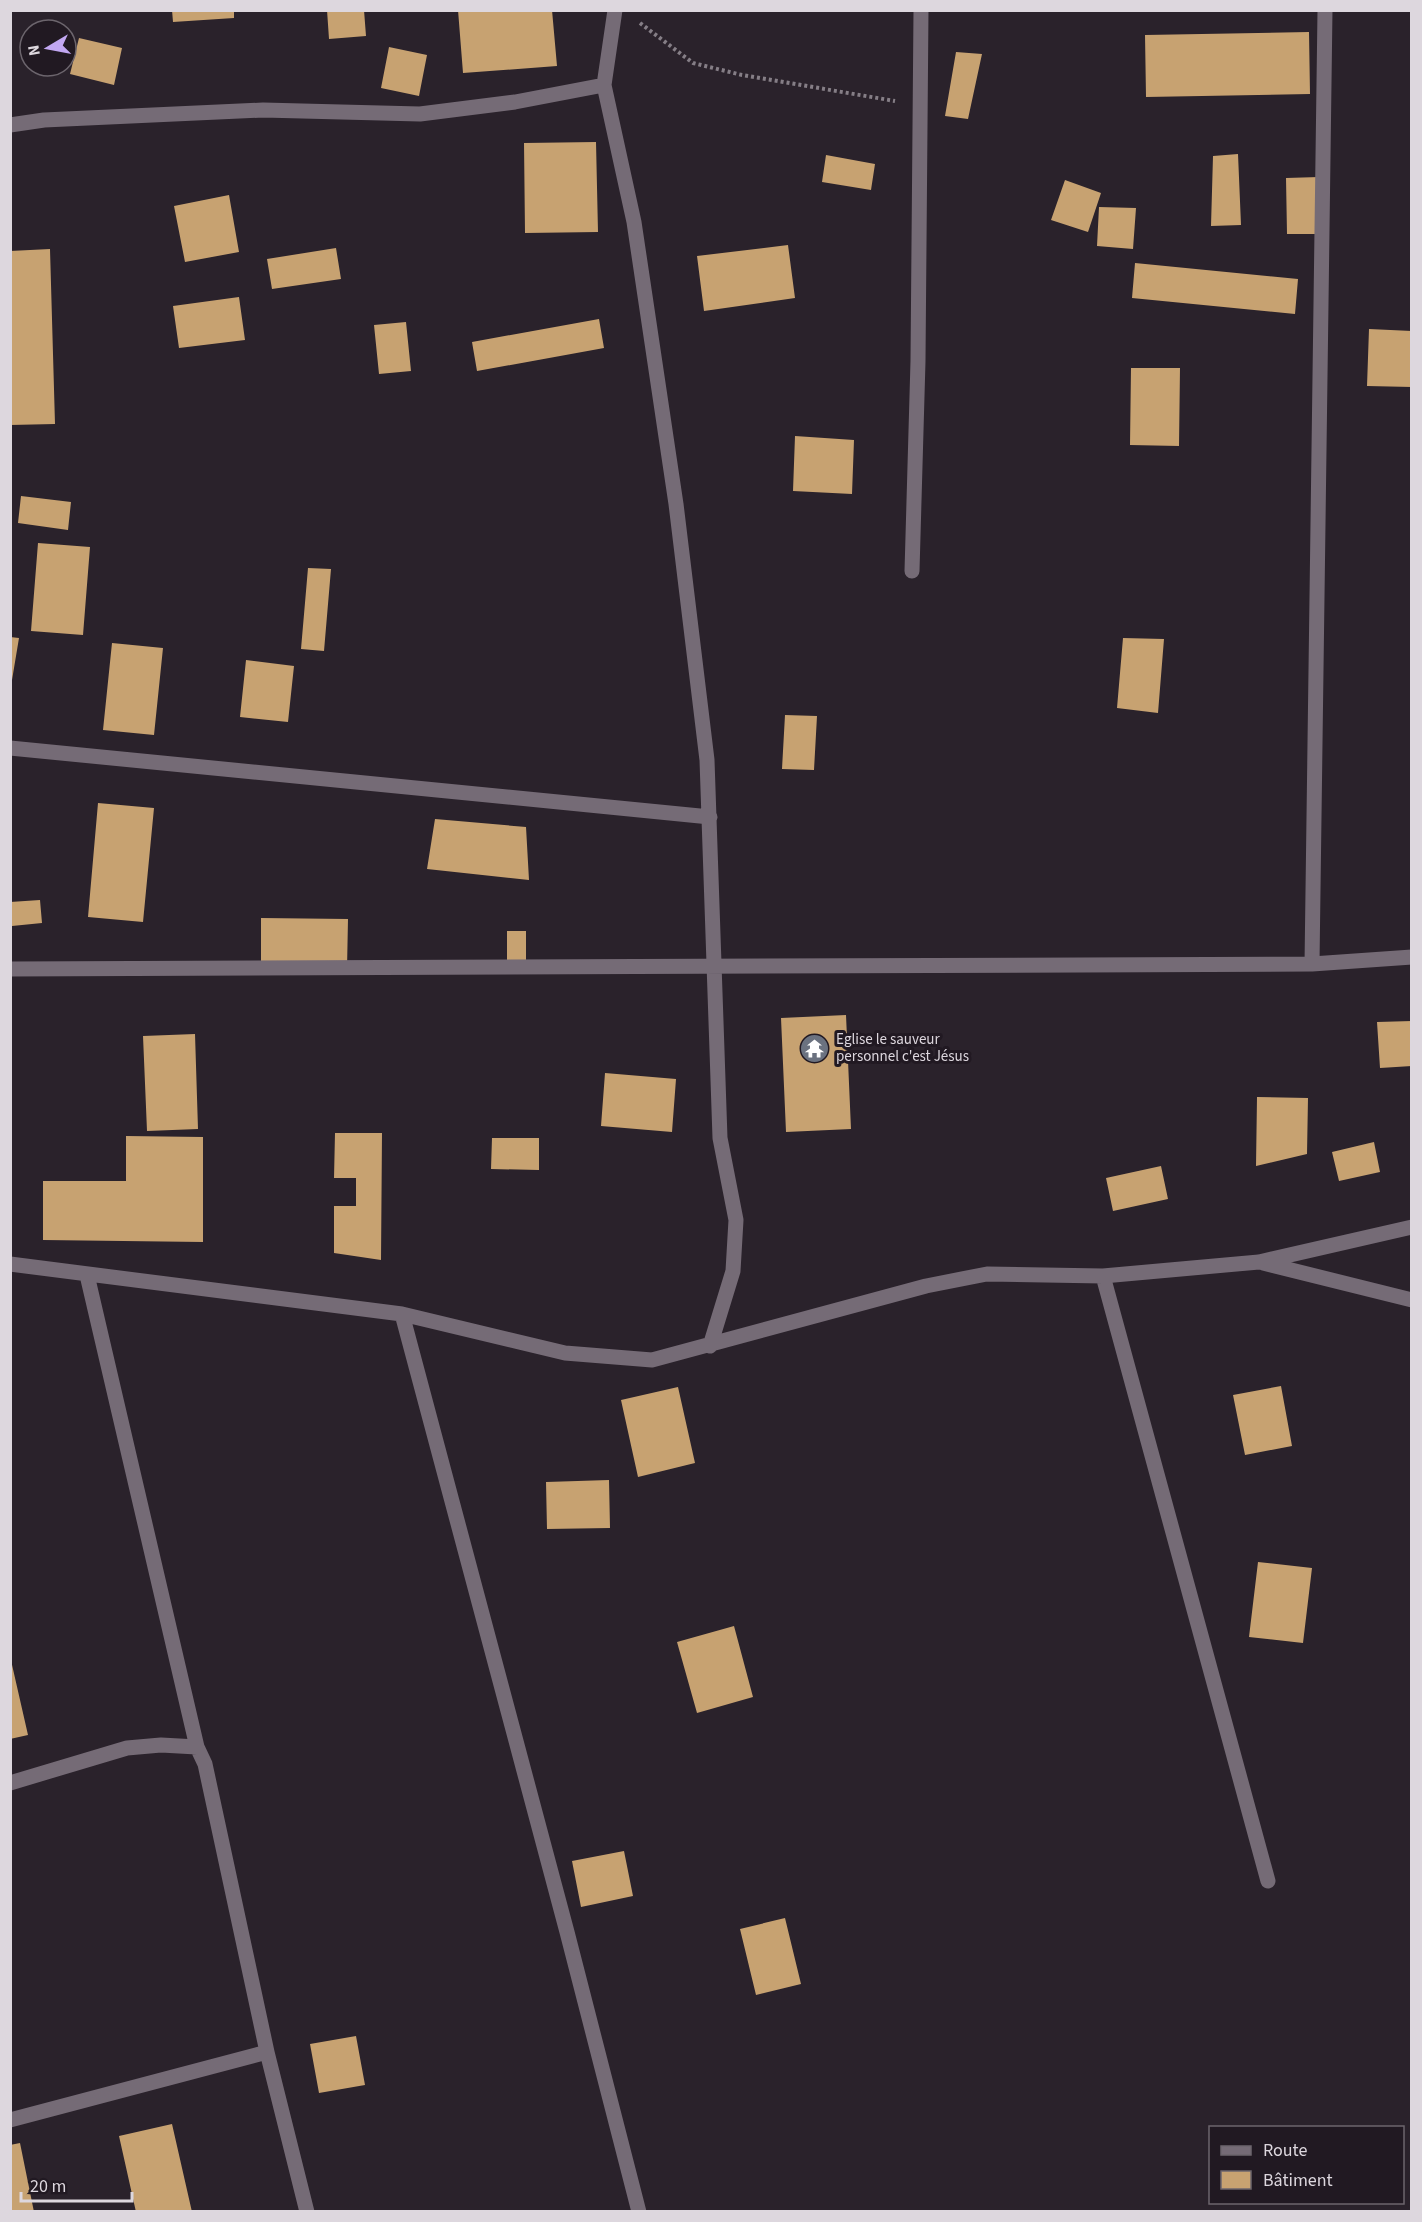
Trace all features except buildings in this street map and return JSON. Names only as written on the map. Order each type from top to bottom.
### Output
[{"type":"street","points":[[615,10],[604,85],[634,222],[676,504],[707,760],[720,1138],[736,1220],[733,1271],[710,1346]]},
{"type":"street","points":[[912,571],[918,361],[921,10]]},
{"type":"street","points":[[1312,964],[1325,10]]},
{"type":"street","points":[[10,125],[44,120],[263,110],[420,114],[515,102],[604,85]]},
{"type":"street","points":[[10,748],[710,817]]},
{"type":"street","points":[[10,969],[1312,964],[1412,957]]},
{"type":"street","points":[[10,1264],[402,1314],[565,1353],[652,1360],[927,1286],[987,1274],[1103,1276],[1258,1262],[1412,1227]]},
{"type":"street","points":[[1258,1262],[1412,1300]]},
{"type":"street","points":[[87,1275],[197,1747],[205,1764],[267,2052],[307,2211]]},
{"type":"street","points":[[1103,1276],[1268,1881]]},
{"type":"street","points":[[402,1314],[639,2211]]},
{"type":"street","points":[[10,1783],[127,1748],[161,1745],[197,1747]]},
{"type":"street","points":[[10,2120],[267,2052]]},
{"type":"path","points":[[632,17],[693,63],[849,95],[920,104]]},
{"type":"place","name":"Eglise le sauveur personnel c'est Jésus","points":[[815,1048]]}]
